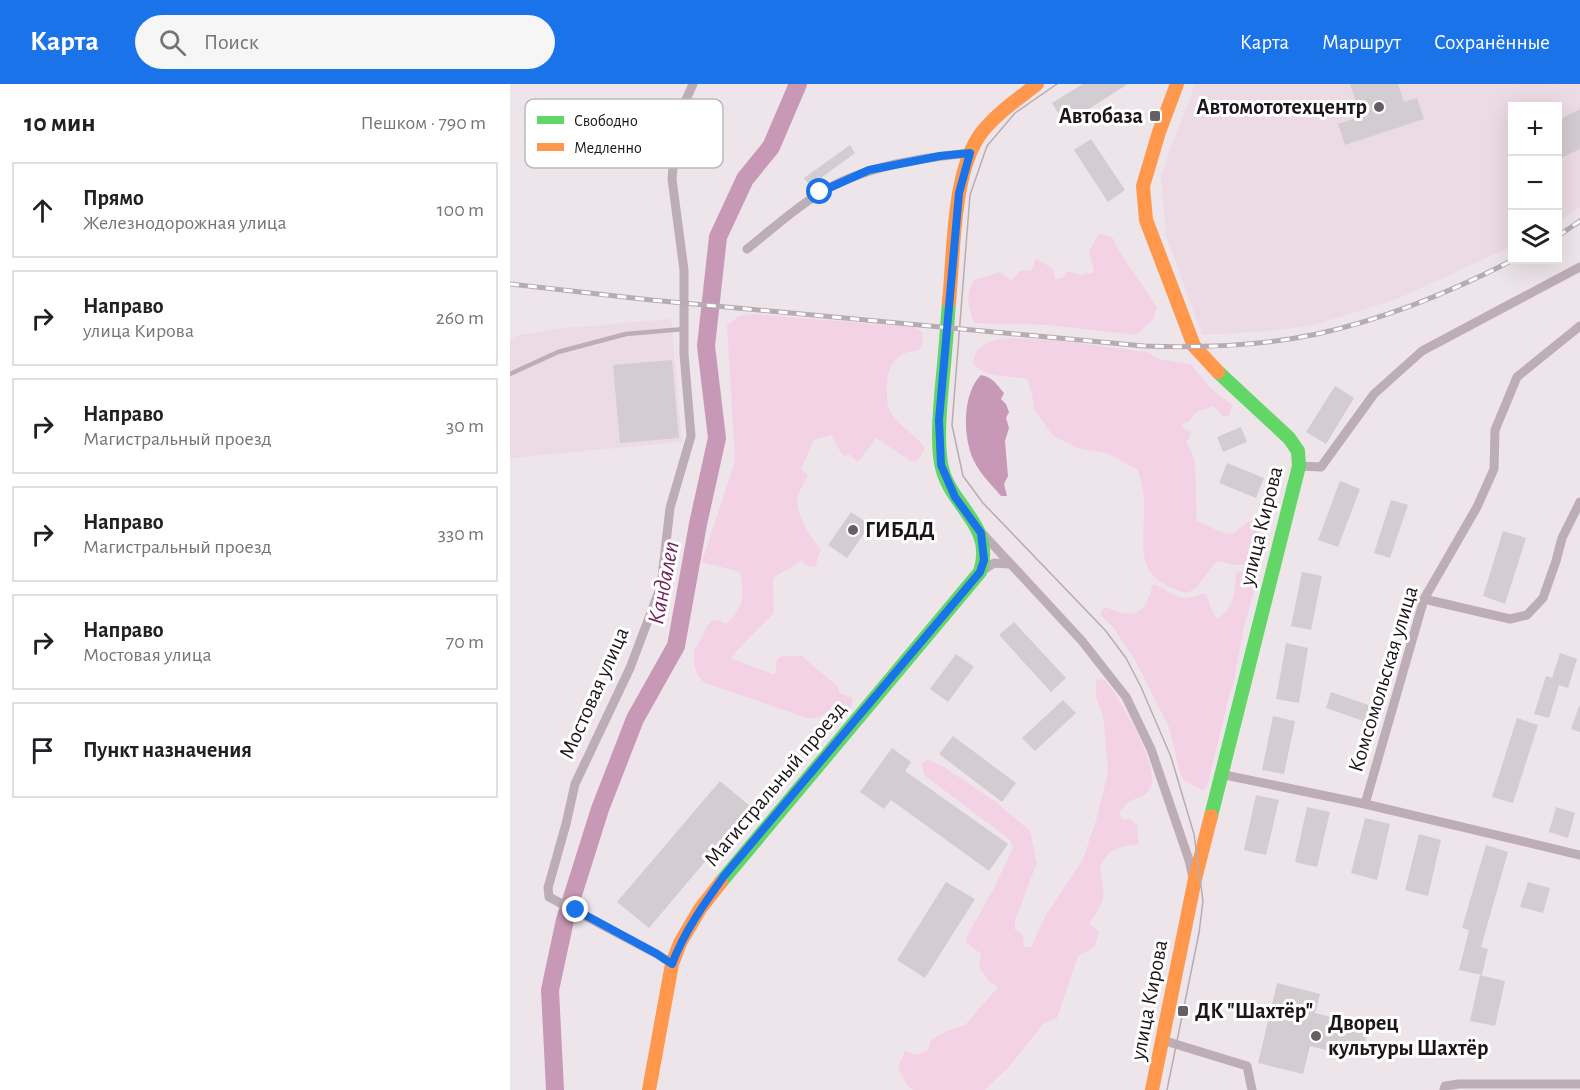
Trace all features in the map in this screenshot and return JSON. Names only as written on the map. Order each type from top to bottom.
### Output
[{"type":"main road","name":"улица Кирова","points":[[981,533],[955,497],[941,465],[939,420],[959,193],[970,153],[981,133],[997,116],[1037,84]]},
{"type":"main road","name":"улица Кирова","points":[[1152,1090],[1194,884],[1299,466],[1298,451],[1289,438],[1194,346],[1146,220],[1143,186],[1177,84]]},
{"type":"main road","points":[[980,572],[984,560],[981,533]]},
{"type":"main road","name":"Магистральный проезд","points":[[649,1090],[672,964],[680,943],[700,909],[724,876],[980,572]]},
{"type":"street","name":"Мостовая улица","points":[[686,99],[693,84]]},
{"type":"street","points":[[747,249],[820,192],[869,170],[940,156],[970,153]]},
{"type":"street","name":"Мостовая улица","points":[[672,964],[549,897],[548,888],[575,784],[630,668],[661,586],[670,508],[691,436],[684,354],[684,270],[672,179],[673,168]]},
{"type":"street","points":[[1299,466],[1321,467],[1374,394],[1422,351],[1580,267]]},
{"type":"street","name":"Комсомольская улица","points":[[1365,804],[1424,598],[1477,507],[1494,469],[1495,430],[1517,377],[1580,326]]},
{"type":"street","points":[[1424,598],[1510,619],[1527,615],[1543,598],[1562,538],[1580,502]]},
{"type":"street","name":"улица Кирова","points":[[981,533],[1082,640],[1126,697],[1151,749],[1189,860],[1194,884]]},
{"type":"street","points":[[980,572],[994,563],[1009,564]]},
{"type":"street","points":[[1220,774],[1365,804],[1580,855]]},
{"type":"street","points":[[1162,1040],[1247,1066],[1252,1090]]},
{"type":"street","points":[[1444,1090],[1445,1086],[1459,1084],[1580,1084]]},
{"type":"lane","points":[[510,374],[558,352],[626,334],[684,328]]},
{"type":"shaded area","points":[[1195,84],[1580,84],[1580,207],[1562,219],[1562,102],[1508,102],[1508,248],[1397,299],[1314,325],[1271,331],[1202,335],[1166,235],[1161,175]]},
{"type":"shaded area","points":[[1099,234],[1112,237],[1157,308],[1152,321],[1136,335],[1049,325],[974,323],[968,301],[969,290],[974,280],[999,272],[1011,280],[1021,270],[1031,271],[1036,258],[1053,269],[1055,279],[1062,278],[1068,271],[1080,275],[1094,272],[1089,251]]},
{"type":"shaded area","points":[[751,314],[913,327],[922,332],[923,343],[919,350],[903,354],[893,363],[887,383],[887,401],[890,411],[895,419],[925,448],[918,460],[912,462],[876,438],[858,462],[849,454],[843,456],[831,435],[814,440],[801,469],[808,475],[797,503],[804,524],[821,549],[815,567],[808,566],[801,561],[773,578],[774,613],[730,658],[775,675],[777,659],[782,656],[802,656],[838,687],[839,693],[853,698],[848,713],[840,719],[828,711],[819,717],[807,718],[705,683],[698,676],[695,668],[694,650],[708,624],[719,620],[726,624],[737,612],[742,600],[740,572],[702,562],[735,461],[727,325],[739,316]]},
{"type":"shaded area","points":[[671,319],[682,442],[510,458],[510,341],[516,336],[553,329]]},
{"type":"shaded area","points":[[1008,338],[1054,340],[1147,352],[1159,359],[1191,364],[1209,387],[1232,405],[1229,416],[1223,417],[1214,406],[1197,412],[1188,422],[1182,424],[1191,432],[1186,442],[1195,463],[1197,521],[1221,532],[1232,534],[1250,521],[1259,520],[1263,523],[1255,544],[1260,550],[1255,564],[1235,565],[1217,561],[1195,589],[1187,593],[1169,587],[1156,578],[1148,569],[1144,557],[1144,498],[1138,470],[1109,454],[1077,448],[1052,435],[1034,409],[1027,379],[992,374],[973,364],[977,352],[985,344]]},
{"type":"shaded area","points":[[981,375],[992,380],[1004,393],[1001,399],[1009,412],[1006,418],[1009,428],[1005,441],[1008,476],[1004,484],[1007,496],[1001,496],[986,479],[973,459],[967,439],[967,404],[970,393]]},
{"type":"shaded area","points":[[1238,571],[1254,573],[1256,586],[1244,626],[1233,686],[1208,784],[1201,790],[1184,780],[1180,773],[1169,727],[1135,660],[1113,627],[1101,616],[1101,610],[1106,607],[1124,613],[1137,612],[1146,602],[1153,584],[1182,598],[1206,594],[1217,619],[1223,615],[1230,604]]},
{"type":"shaded area","points":[[1096,679],[1105,680],[1129,717],[1145,751],[1152,781],[1147,793],[1129,802],[1119,812],[1122,820],[1130,819],[1137,825],[1139,844],[1112,851],[1100,866],[1103,883],[1102,902],[1089,923],[1099,932],[1095,947],[1078,956],[1057,1018],[1043,1024],[1009,1067],[985,1090],[913,1090],[906,1084],[898,1067],[905,1051],[915,1055],[928,1050],[931,1040],[965,1025],[998,987],[988,980],[979,967],[981,954],[967,943],[966,938],[1013,848],[1010,840],[924,775],[922,763],[928,759],[944,767],[996,802],[1030,831],[1037,863],[1015,920],[1015,930],[1023,934],[1024,947],[1031,947],[1046,915],[1083,859],[1097,817],[1108,772],[1103,715],[1096,697]]},
{"type":"building","points":[[1083,84],[1128,84],[1065,124],[1052,103]]},
{"type":"building","points":[[1350,84],[1398,84],[1404,102],[1417,98],[1424,119],[1345,145],[1338,124],[1361,116]]},
{"type":"building","points":[[1580,109],[1580,149],[1562,158],[1562,156],[1562,118]]},
{"type":"building","points":[[1091,139],[1125,190],[1108,202],[1074,150]]},
{"type":"building","points":[[850,145],[855,153],[810,186],[804,178]]},
{"type":"building","points":[[672,360],[679,438],[620,443],[613,365]]},
{"type":"building","points":[[1335,386],[1354,398],[1326,444],[1306,432]]},
{"type":"building","points":[[1241,427],[1247,442],[1223,452],[1217,437]]},
{"type":"building","points":[[1227,463],[1264,478],[1256,498],[1219,483]]},
{"type":"building","points":[[1340,481],[1360,489],[1338,547],[1318,540]]},
{"type":"building","points":[[1391,500],[1408,505],[1390,558],[1374,553]]},
{"type":"building","points":[[851,512],[870,525],[847,558],[828,545]]},
{"type":"building","points":[[1503,531],[1526,538],[1505,604],[1483,596]]},
{"type":"building","points":[[1302,572],[1322,576],[1311,630],[1291,626]]},
{"type":"building","points":[[1014,622],[1066,678],[1051,692],[999,635]]},
{"type":"building","points":[[1286,643],[1308,648],[1299,703],[1276,699]]},
{"type":"building","points":[[1560,653],[1577,659],[1568,688],[1559,685],[1549,718],[1534,714],[1546,676],[1552,678]]},
{"type":"building","points":[[956,654],[974,667],[948,702],[930,689]]},
{"type":"building","points":[[1331,692],[1374,707],[1369,723],[1326,708]]},
{"type":"building","points":[[1063,700],[1076,713],[1035,751],[1022,738]]},
{"type":"building","points":[[1580,706],[1580,732],[1571,729]]},
{"type":"building","points":[[1273,716],[1295,721],[1284,774],[1262,770]]},
{"type":"building","points":[[1517,718],[1538,725],[1513,803],[1492,797]]},
{"type":"building","points":[[953,736],[1016,783],[1002,802],[939,754]]},
{"type":"building","points":[[892,748],[911,762],[905,771],[1008,844],[989,871],[891,800],[884,809],[860,792]]},
{"type":"building","points":[[720,781],[751,807],[649,928],[617,902]]},
{"type":"building","points":[[1256,795],[1279,800],[1266,855],[1244,850]]},
{"type":"building","points":[[1307,807],[1330,812],[1317,867],[1295,862]]},
{"type":"building","points":[[1556,807],[1575,813],[1568,838],[1549,832]]},
{"type":"building","points":[[1365,818],[1390,824],[1377,880],[1351,873]]},
{"type":"building","points":[[1419,834],[1441,840],[1428,896],[1405,890]]},
{"type":"building","points":[[1486,845],[1508,852],[1481,947],[1488,949],[1482,975],[1459,970],[1469,930],[1462,928]]},
{"type":"building","points":[[946,882],[975,899],[925,978],[897,960]]},
{"type":"building","points":[[1528,882],[1550,888],[1543,913],[1520,907]]},
{"type":"building","points":[[1480,975],[1505,981],[1495,1026],[1470,1021]]},
{"type":"building","name":"Дворец культуры Шахтёр","points":[[1277,983],[1320,994],[1315,1013],[1369,1026],[1361,1059],[1310,1046],[1303,1074],[1258,1063]]},
{"type":"waterway","name":"Кандалеп","points":[[555,1090],[550,990],[565,920],[600,809],[635,719],[676,646],[698,524],[717,438],[706,346],[718,237],[745,179],[771,147],[798,84]]},
{"type":"tram line","points":[[1057,84],[1015,113],[987,146],[970,195],[952,425],[963,476],[983,503],[1105,630],[1126,658],[1171,757],[1194,834],[1203,901],[1199,933],[1167,1090]]},
{"type":"railway","points":[[1562,233],[1580,221]]},
{"type":"railway","points":[[510,284],[651,300],[1144,346],[1187,347],[1253,344],[1342,328],[1417,303],[1508,262]]},
{"type":"traffic: fast","points":[[721,882],[980,572],[983,555],[982,541],[977,528],[945,478],[941,463],[939,434],[949,302]]},
{"type":"traffic: fast","points":[[1211,816],[1299,466],[1298,451],[1289,438],[1218,372]]},
{"type":"traffic: slow","points":[[949,302],[956,213],[965,168],[972,148],[994,119],[1037,84]]},
{"type":"traffic: slow","points":[[1177,84],[1159,132],[1143,186],[1146,220],[1194,346],[1218,372]]},
{"type":"traffic: slow","points":[[1152,1090],[1195,879],[1211,816]]},
{"type":"traffic: slow","points":[[649,1090],[672,964],[680,943],[700,909],[721,882]]},
{"type":"place","name":"Автомототехцентр","points":[[1379,107]]},
{"type":"place","name":"Автобаза","points":[[1155,116]]},
{"type":"place","name":"ГИБДД","points":[[853,530]]},
{"type":"place","name":"ДК \"Шахтёр\"","points":[[1183,1011]]},
{"type":"place","name":"Дворец культуры Шахтёр","points":[[1316,1036]]},
{"type":"route","points":[[576,910],[672,964],[680,943],[700,909],[724,876],[974,582],[980,572],[984,560],[981,533],[955,497],[941,465],[939,420],[959,193],[970,153],[940,156],[869,170],[820,192]]}]
